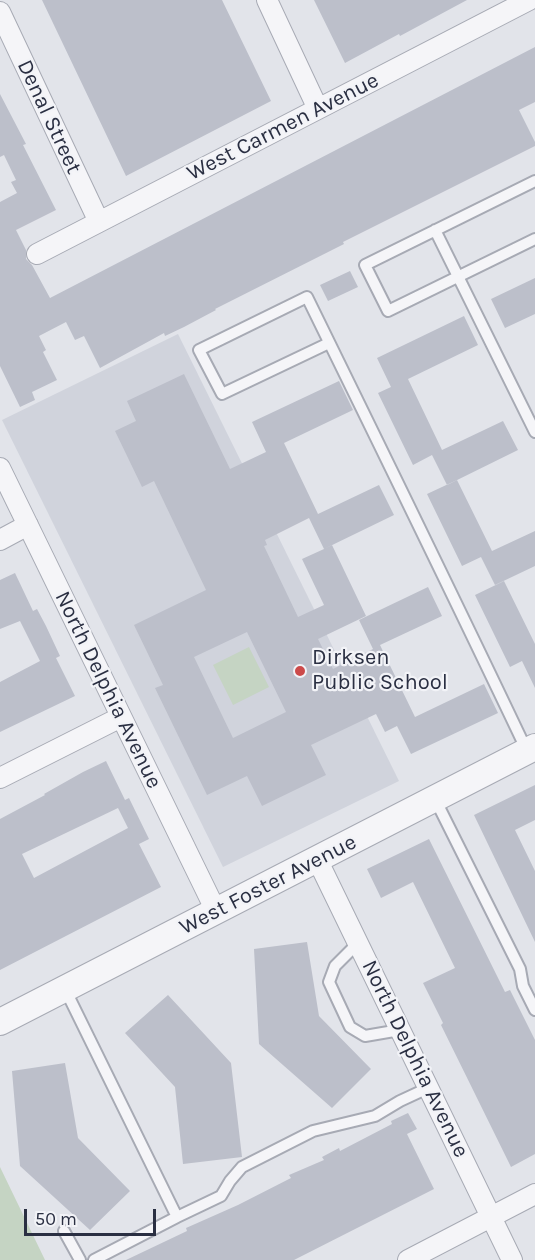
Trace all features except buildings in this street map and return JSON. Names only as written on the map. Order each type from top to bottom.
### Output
[{"type":"street","points":[[267,0],[318,109]]},
{"type":"street","name":"West Carmen Avenue","points":[[37,254],[529,0]]},
{"type":"street","name":"Denal Street","points":[[0,12],[99,222]]},
{"type":"street","name":"North Delphia Avenue","points":[[0,468],[216,911]]},
{"type":"street","points":[[0,540],[28,525]]},
{"type":"street","points":[[0,778],[121,717]]},
{"type":"street","name":"West Foster Avenue","points":[[0,1022],[531,749]]},
{"type":"street","name":"North Delphia Avenue","points":[[317,859],[512,1260]]},
{"type":"street","points":[[408,1260],[535,1194]]},
{"type":"lane","points":[[535,181],[365,265],[388,311],[535,238]]},
{"type":"lane","points":[[435,230],[535,432]]},
{"type":"lane","points":[[329,343],[222,394],[199,350],[307,297],[531,749]]},
{"type":"lane","points":[[435,798],[520,969],[523,986],[535,1010]]},
{"type":"lane","points":[[358,943],[335,966],[329,982],[350,1027],[365,1036],[400,1030]]},
{"type":"lane","points":[[64,989],[177,1216]]},
{"type":"lane","points":[[94,1260],[177,1216],[221,1196],[242,1167],[313,1131],[375,1116],[400,1101],[429,1088]]},
{"type":"lane","points":[[64,1231],[80,1260]]},
{"type":"shaded area","points":[[178,334],[399,781],[223,867],[2,420]]},
{"type":"green space","points":[[249,647],[269,687],[233,705],[213,665]]},
{"type":"green space","points":[[0,1167],[45,1260],[0,1260]]},
{"type":"place","name":"Dirksen Public School","points":[[300,671]]}]
